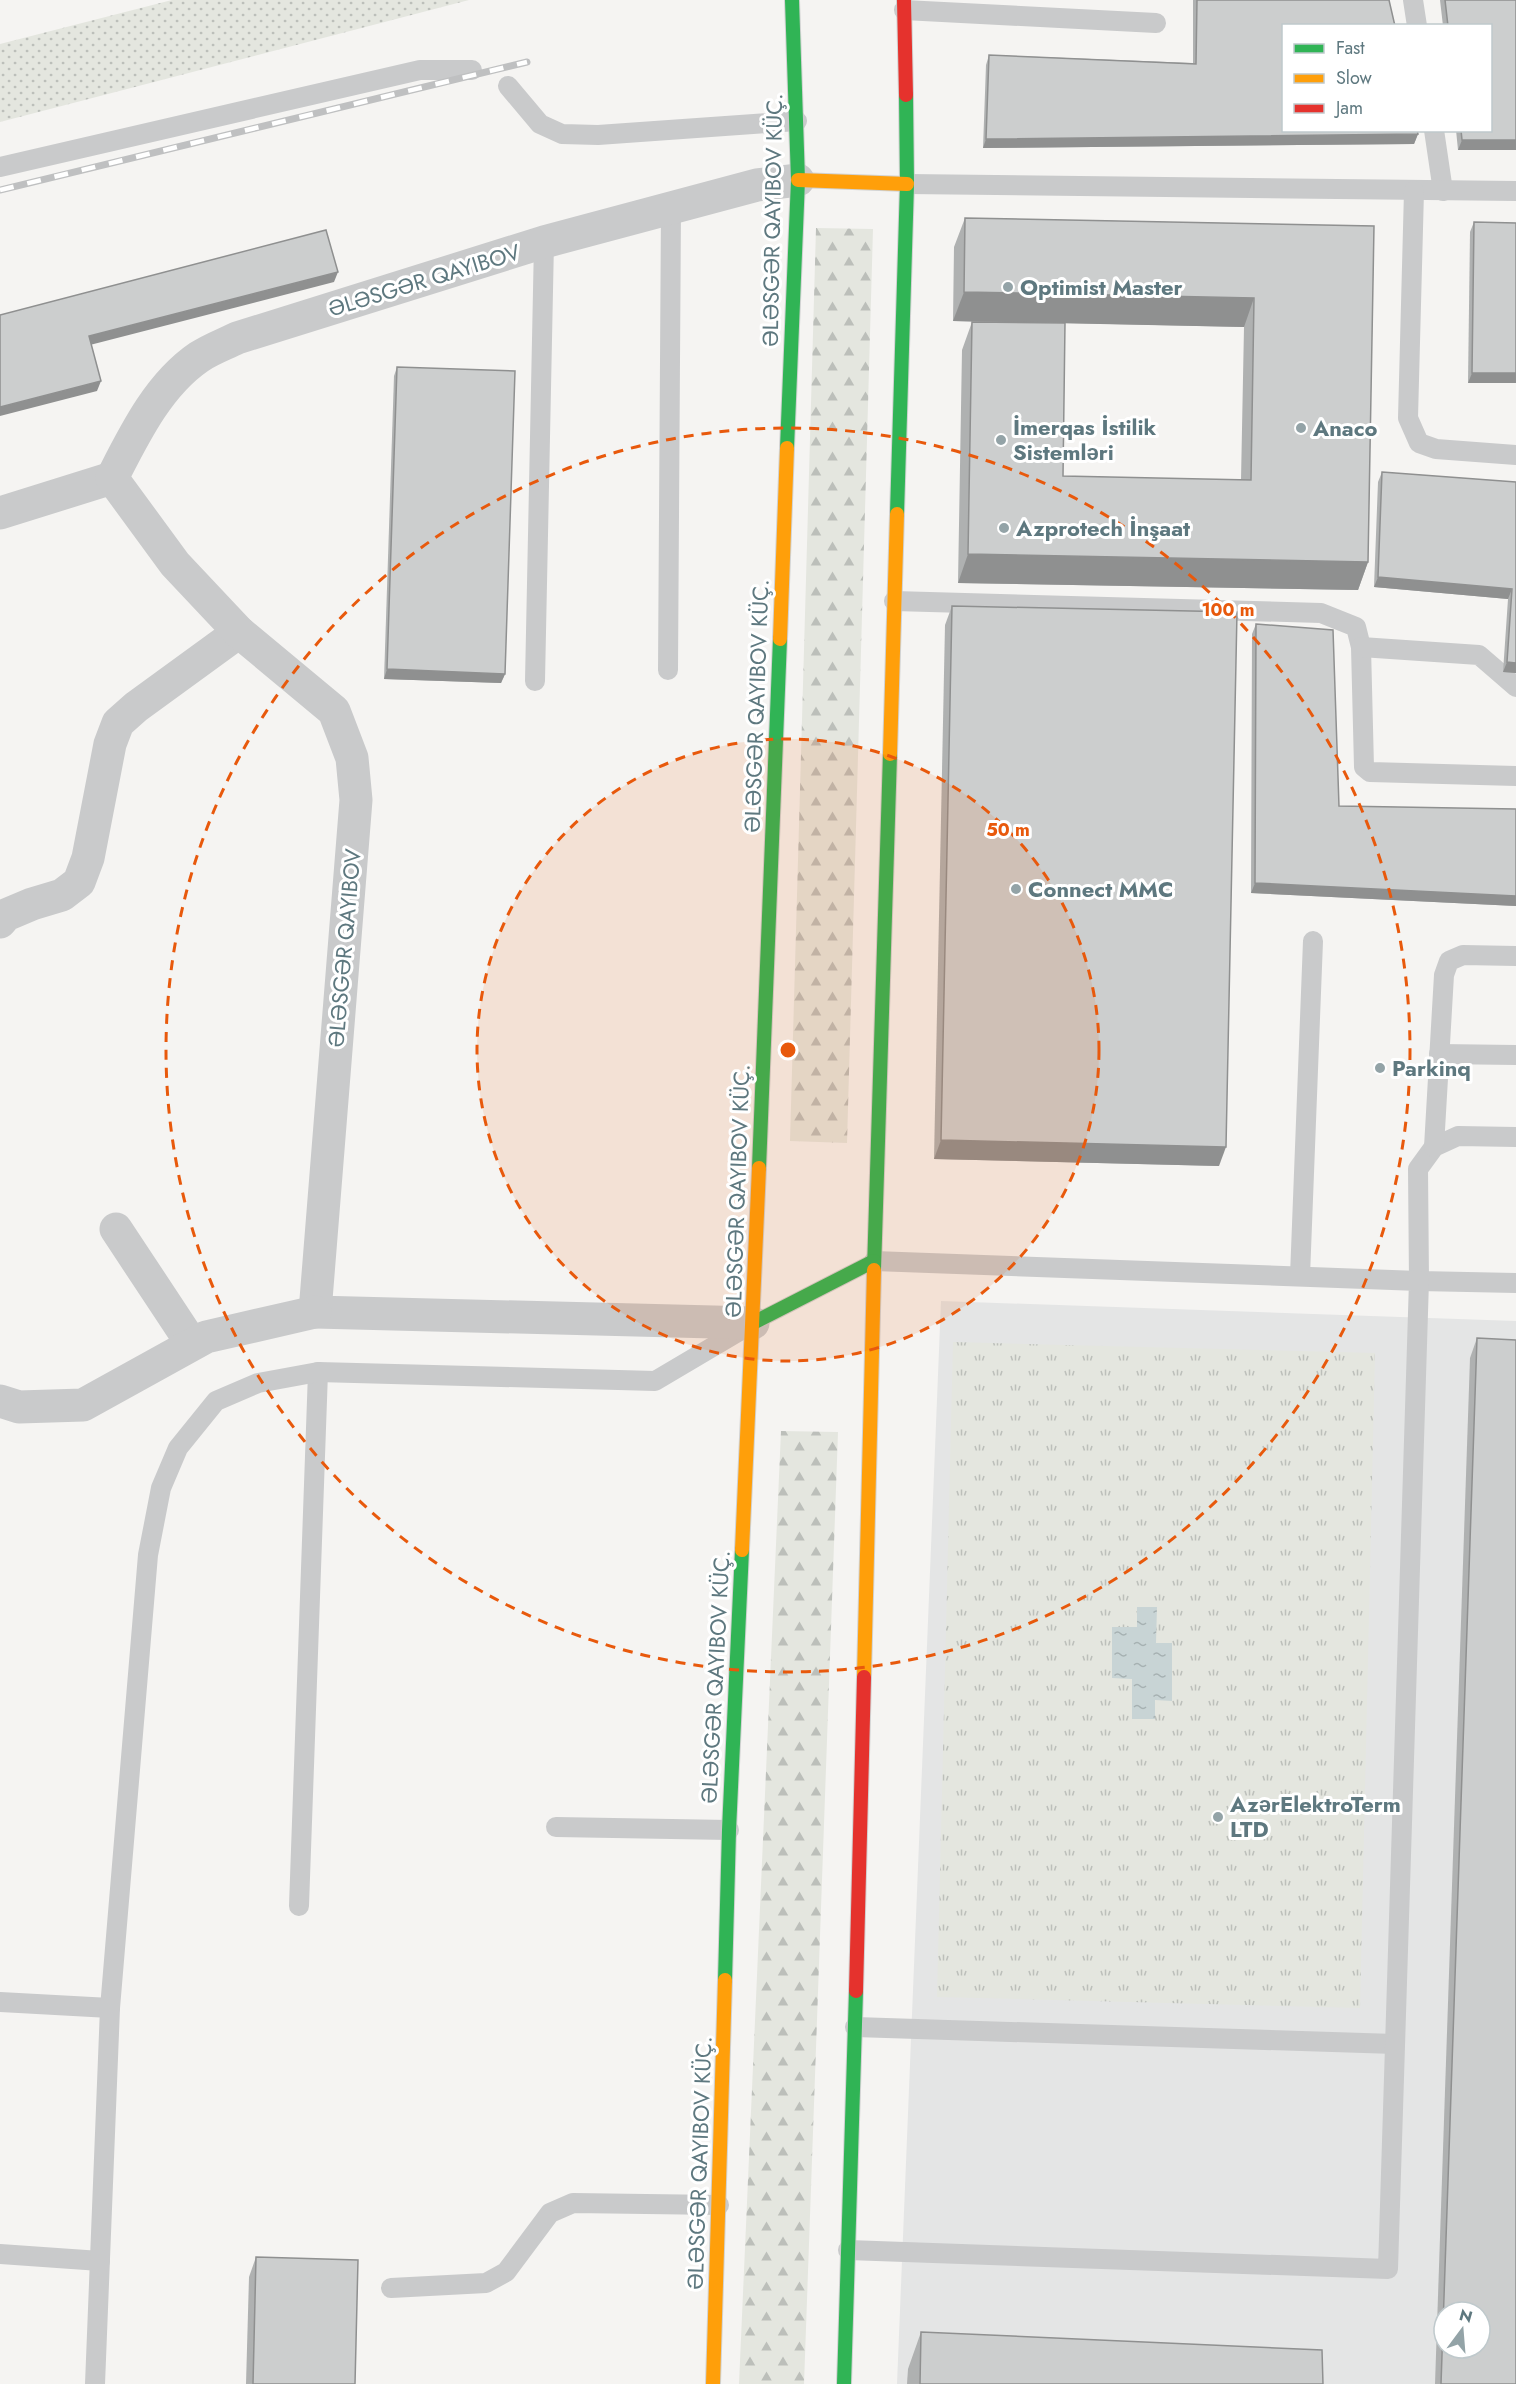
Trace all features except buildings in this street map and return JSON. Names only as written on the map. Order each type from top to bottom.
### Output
[{"type":"main road","points":[[713,2384],[729,1830],[753,1323],[798,180],[792,0]]},
{"type":"main road","points":[[844,2384],[874,1261],[907,184],[904,5]]},
{"type":"main road","points":[[798,180],[907,184]]},
{"type":"main road","points":[[753,1323],[874,1261]]},
{"type":"street","points":[[0,513],[112,478],[134,435],[170,382],[199,357],[237,338],[544,242],[757,185],[798,180]]},
{"type":"street","points":[[112,478],[175,564],[239,632],[334,711],[352,758],[356,800],[315,1312]]},
{"type":"street","points":[[0,922],[6,915],[62,896],[79,882],[88,858],[110,744],[118,723],[136,707],[239,632]]},
{"type":"street","points":[[116,1229],[192,1344]]},
{"type":"street","points":[[0,1401],[19,1407],[83,1406],[206,1336],[315,1312],[753,1323]]},
{"type":"lane","points":[[1413,0],[1417,24]]},
{"type":"lane","points":[[904,5],[1156,23]]},
{"type":"lane","points":[[0,167],[420,70],[472,70]]},
{"type":"lane","points":[[508,86],[540,124],[562,134],[598,135],[797,121]]},
{"type":"lane","points":[[1434,132],[1443,190]]},
{"type":"lane","points":[[907,184],[1516,191]]},
{"type":"lane","points":[[1414,191],[1408,418],[1419,442],[1436,449],[1516,455]]},
{"type":"lane","points":[[668,670],[671,207]]},
{"type":"lane","points":[[535,681],[544,242]]},
{"type":"lane","points":[[894,601],[1321,613],[1356,627],[1361,647],[1364,767],[1370,772],[1516,776]]},
{"type":"lane","points":[[1361,647],[1479,655],[1516,687]]},
{"type":"lane","points":[[1300,1276],[1313,941]]},
{"type":"lane","points":[[1434,1147],[1444,975],[1449,961],[1463,955],[1516,956]]},
{"type":"lane","points":[[1439,1054],[1516,1055]]},
{"type":"lane","points":[[848,2250],[1388,2270],[1419,1281],[1418,1168],[1434,1147],[1458,1136],[1516,1137]]},
{"type":"lane","points":[[874,1261],[1516,1283]]},
{"type":"lane","points":[[95,2384],[110,2008],[148,1555],[161,1488],[178,1448],[216,1401],[258,1383],[318,1372],[655,1381],[753,1323]]},
{"type":"lane","points":[[299,1905],[318,1372]]},
{"type":"lane","points":[[556,1827],[729,1830]]},
{"type":"lane","points":[[0,2002],[110,2008]]},
{"type":"lane","points":[[855,2027],[1395,2044]]},
{"type":"lane","points":[[391,2288],[486,2283],[506,2272],[550,2213],[573,2203],[718,2205]]},
{"type":"lane","points":[[0,2254],[100,2261]]},
{"type":"shaded area","name":"AzərElektroTerm LTD","points":[[941,1301],[1516,1321],[1516,2384],[897,2384]]},
{"type":"green space","points":[[172,0],[469,0],[0,122],[0,44]]},
{"type":"green space","points":[[816,228],[873,229],[847,1143],[790,1141]]},
{"type":"green space","points":[[953,1342],[1375,1353],[1360,2008],[937,1997]]},
{"type":"green space","points":[[781,1431],[838,1432],[804,2384],[739,2384]]},
{"type":"water","points":[[1137,1607],[1157,1607],[1156,1643],[1172,1643],[1172,1701],[1155,1700],[1155,1719],[1132,1719],[1132,1679],[1112,1678],[1112,1627],[1137,1627]]},
{"type":"railway","points":[[0,190],[527,62]]},
{"type":"traffic: fast","points":[[787,448],[798,180],[792,0]]},
{"type":"traffic: fast","points":[[897,514],[907,184],[906,95]]},
{"type":"traffic: fast","points":[[759,1168],[780,639]]},
{"type":"traffic: fast","points":[[874,1270],[890,754]]},
{"type":"traffic: fast","points":[[753,1323],[874,1261]]},
{"type":"traffic: fast","points":[[725,1980],[729,1830],[742,1550]]},
{"type":"traffic: fast","points":[[844,2384],[856,1991]]},
{"type":"traffic: slow","points":[[798,180],[907,184]]},
{"type":"traffic: slow","points":[[780,639],[787,448]]},
{"type":"traffic: slow","points":[[890,754],[897,514]]},
{"type":"traffic: slow","points":[[742,1550],[759,1168]]},
{"type":"traffic: slow","points":[[864,1677],[874,1270]]},
{"type":"traffic: slow","points":[[713,2384],[725,1980]]},
{"type":"traffic: jam","points":[[904,0],[906,95]]},
{"type":"traffic: jam","points":[[856,1991],[864,1677]]},
{"type":"place","name":"Optimist Master","points":[[1008,287]]},
{"type":"place","name":"Anaco","points":[[1301,428]]},
{"type":"place","name":"İmerqas İstilik Sistemləri","points":[[1001,440]]},
{"type":"place","name":"Azprotech İnşaat","points":[[1004,528]]},
{"type":"place","name":"Connect MMC","points":[[1016,889]]},
{"type":"place","name":"Parkinq","points":[[1380,1068]]},
{"type":"place","name":"AzərElektroTerm LTD","points":[[1218,1817]]}]
